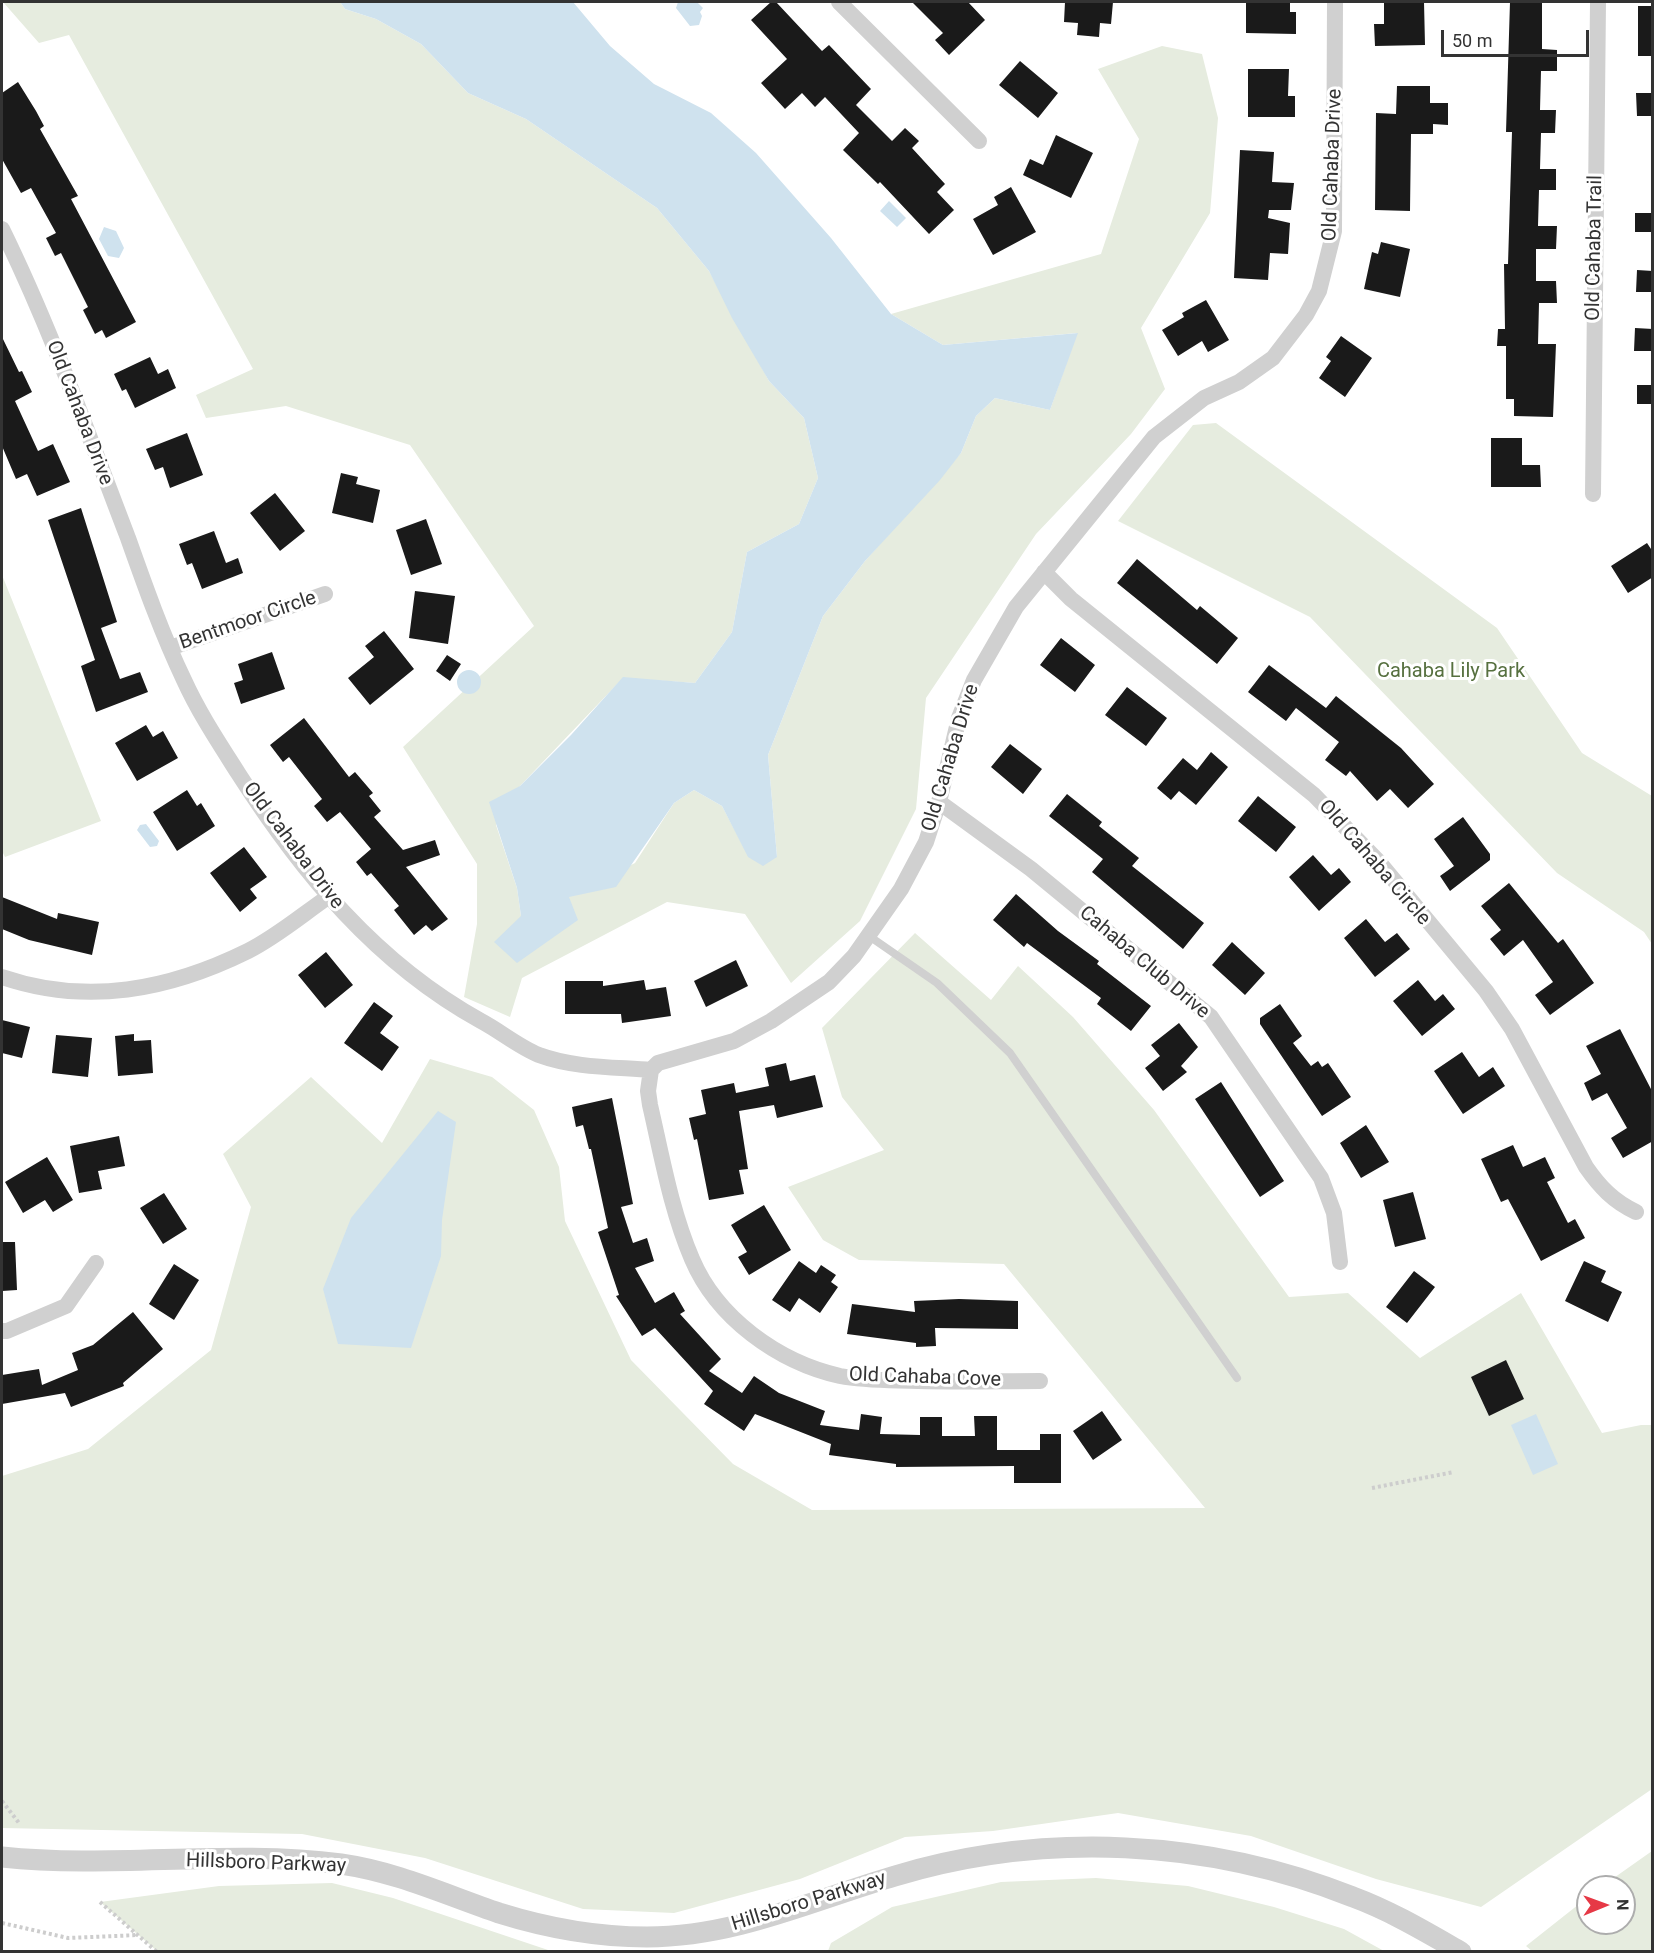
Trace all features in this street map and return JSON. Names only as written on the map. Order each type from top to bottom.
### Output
[{"type":"street","points":[[839,2],[979,141]]},
{"type":"street","name":"Old Cahaba Drive","points":[[2,229],[25,276],[67,378],[170,648],[210,730],[265,815],[328,897],[357,928],[422,984],[539,1055],[583,1064],[651,1070],[658,1063],[734,1041],[800,1004],[829,982],[869,936],[901,889],[926,842],[939,802],[959,718],[974,680],[1010,616],[1154,437],[1204,398],[1239,382],[1273,358],[1300,323],[1319,291],[1334,231],[1335,2]]},
{"type":"street","name":"Old Cahaba Trail","points":[[1593,494],[1598,2]]},
{"type":"street","name":"Old Cahaba Circle","points":[[1044,572],[1071,599],[1314,795],[1344,824],[1486,991],[1512,1029],[1586,1167],[1600,1187],[1611,1198],[1636,1212]]},
{"type":"street","name":"Bentmoor Circle","points":[[170,648],[325,594]]},
{"type":"street","name":"Cahaba Club Drive","points":[[939,802],[1031,869],[1211,1017],[1321,1178],[1334,1214],[1340,1262]]},
{"type":"street","points":[[2,977],[22,984],[105,994],[174,982],[250,950],[328,897]]},
{"type":"street","name":"Old Cahaba Cove","points":[[651,1070],[648,1091],[650,1106],[678,1224],[693,1262],[712,1293],[742,1327],[789,1358],[842,1376],[883,1380],[1040,1381]]},
{"type":"street","points":[[2,1331],[8,1331],[66,1306],[96,1263]]},
{"type":"street","name":"Hillsboro Parkway","points":[[2,1857],[46,1861],[251,1860],[338,1864],[402,1877],[493,1911],[542,1926],[607,1935],[648,1937],[705,1933],[758,1922],[886,1879],[974,1856],[1055,1847],[1115,1847],[1222,1859],[1286,1875],[1372,1905],[1461,1952]]},
{"type":"lane","points":[[869,936],[937,983],[1010,1053],[1238,1378]]},
{"type":"path","points":[[1372,1488],[1454,1472]]},
{"type":"path","points":[[2,1802],[19,1823]]},
{"type":"path","points":[[100,1902],[157,1952]]},
{"type":"path","points":[[2,1923],[68,1938],[138,1935]]},
{"type":"green space","points":[[3,2],[340,2],[345,9],[376,19],[421,44],[468,93],[526,119],[657,208],[709,271],[769,381],[804,418],[818,478],[799,524],[747,552],[732,632],[695,683],[623,678],[520,786],[496,825],[517,888],[521,916],[568,897],[635,863],[674,803],[694,790],[722,806],[749,857],[777,857],[768,755],[823,616],[865,561],[961,453],[976,416],[995,398],[1050,410],[1077,333],[943,345],[891,314],[1101,254],[1139,139],[1098,69],[1162,46],[1202,54],[1218,118],[1210,213],[1141,328],[1165,389],[1131,434],[1036,534],[926,698],[916,809],[860,921],[791,983],[745,914],[667,902],[522,978],[510,1017],[464,997],[477,924],[477,864],[403,747],[534,626],[410,445],[286,406],[206,418],[196,395],[253,369],[69,35],[39,43]]},
{"type":"green space","name":"Cahaba Lily Park","points":[[1216,423],[1497,628],[1582,753],[1652,796],[1652,944],[1644,932],[1557,873],[1310,617],[1118,521],[1193,425]]},
{"type":"green space","points":[[2,575],[101,821],[5,857],[2,851]]},
{"type":"green space","points":[[915,933],[991,1000],[1018,966],[1073,1017],[1154,1110],[1289,1297],[1348,1293],[1420,1358],[1521,1293],[1602,1433],[1652,1425],[1652,1789],[1481,1907],[1376,1879],[1251,1836],[1118,1813],[993,1831],[905,1837],[800,1879],[674,1913],[583,1909],[425,1858],[302,1834],[2,1828],[2,1476],[88,1449],[211,1350],[251,1207],[223,1154],[311,1077],[382,1143],[430,1059],[492,1077],[534,1110],[559,1167],[565,1221],[631,1360],[733,1464],[812,1510],[1205,1508],[1004,1264],[859,1260],[823,1240],[788,1187],[884,1150],[842,1097],[822,1028]]},
{"type":"green space","points":[[1652,1851],[1652,1951],[1533,1952],[1526,1946],[1576,1906],[1576,1935],[1636,1935],[1636,1875],[1618,1875]]},
{"type":"green space","points":[[1096,1878],[1188,1886],[1274,1907],[1344,1929],[1384,1951],[828,1951],[831,1943],[892,1907],[1001,1882]]},
{"type":"green space","points":[[332,1883],[393,1898],[551,1951],[157,1951],[100,1902],[219,1886]]},
{"type":"water","points":[[340,2],[573,2],[610,46],[654,84],[711,113],[756,153],[831,238],[891,314],[943,345],[1078,333],[1050,410],[995,398],[976,416],[961,453],[940,480],[865,561],[823,616],[768,755],[777,857],[763,866],[748,857],[722,806],[694,790],[674,803],[616,887],[569,897],[578,920],[517,963],[494,942],[521,916],[517,888],[489,802],[520,786],[571,735],[623,677],[695,683],[732,632],[747,552],[799,524],[818,478],[804,418],[769,381],[732,318],[709,271],[657,208],[526,119],[468,93],[421,44],[376,19],[345,9]]},
{"type":"water","points":[[678,2],[697,2],[703,8],[700,12],[702,16],[699,25],[690,26],[676,8]]},
{"type":"water","points":[[889,201],[906,218],[897,227],[880,211]]},
{"type":"water","points":[[104,227],[116,231],[124,248],[119,258],[108,256],[99,239]]},
{"type":"water","points":[[469,670],[478,673],[481,682],[478,691],[469,694],[460,691],[457,682],[460,673]]},
{"type":"water","points":[[146,824],[159,841],[157,846],[150,847],[137,830],[140,825]]},
{"type":"water","points":[[438,1111],[456,1122],[442,1220],[441,1256],[411,1348],[338,1344],[323,1289],[351,1218]]},
{"type":"water","points":[[1536,1414],[1558,1464],[1533,1475],[1511,1425]]},
{"type":"building","points":[[771,2],[776,2],[822,51],[829,45],[871,89],[856,105],[892,141],[905,128],[919,141],[912,148],[945,184],[937,192],[954,210],[929,234],[880,182],[878,184],[843,150],[859,133],[825,97],[815,107],[802,93],[785,109],[761,83],[787,59],[751,20]]},
{"type":"building","points":[[912,2],[968,2],[985,20],[949,55],[935,40],[943,33]]},
{"type":"building","points":[[1065,2],[1113,2],[1111,24],[1100,23],[1099,37],[1077,35],[1078,23],[1064,22]]},
{"type":"building","points":[[1246,2],[1290,2],[1290,12],[1296,12],[1296,34],[1246,33]]},
{"type":"building","points":[[1384,2],[1424,2],[1425,45],[1375,46],[1374,24],[1384,24]]},
{"type":"building","points":[[1510,2],[1542,2],[1542,49],[1557,50],[1557,71],[1541,71],[1540,110],[1556,110],[1555,133],[1541,133],[1540,169],[1556,169],[1556,190],[1539,190],[1538,226],[1557,226],[1556,249],[1536,249],[1536,281],[1556,281],[1557,303],[1539,303],[1538,344],[1556,344],[1553,417],[1514,416],[1514,399],[1506,399],[1506,346],[1497,346],[1498,329],[1505,329],[1504,264],[1508,264],[1512,132],[1506,132]]},
{"type":"building","points":[[1638,6],[1653,6],[1653,56],[1638,56]]},
{"type":"building","points":[[1020,61],[1058,93],[1038,118],[999,85]]},
{"type":"building","points":[[1248,69],[1289,69],[1288,96],[1295,96],[1295,117],[1248,117]]},
{"type":"building","points":[[18,82],[44,126],[40,129],[78,196],[71,199],[136,322],[106,338],[102,330],[95,334],[83,310],[88,307],[61,253],[55,256],[46,238],[56,233],[31,188],[21,193],[2,159],[2,93]]},
{"type":"building","points":[[1397,86],[1430,86],[1430,103],[1448,103],[1448,125],[1433,124],[1433,134],[1411,134],[1410,211],[1375,210],[1376,113],[1396,114]]},
{"type":"building","points":[[1636,93],[1653,93],[1653,116],[1637,116]]},
{"type":"building","points":[[1056,135],[1093,153],[1071,198],[1023,175],[1030,159],[1043,165]]},
{"type":"building","points":[[1240,150],[1274,152],[1272,182],[1294,183],[1291,210],[1269,210],[1268,218],[1290,223],[1288,254],[1270,253],[1268,280],[1234,278]]},
{"type":"building","points":[[1011,187],[1036,232],[993,255],[973,219],[998,205],[994,197]]},
{"type":"building","points":[[1635,213],[1653,213],[1653,232],[1635,232]]},
{"type":"building","points":[[1381,242],[1410,249],[1400,297],[1364,289],[1372,252],[1378,254]]},
{"type":"building","points":[[1637,270],[1653,271],[1653,292],[1636,292]]},
{"type":"building","points":[[1206,300],[1229,340],[1208,352],[1202,341],[1178,356],[1162,330],[1184,317],[1182,313]]},
{"type":"building","points":[[1635,328],[1653,329],[1653,351],[1634,351]]},
{"type":"building","points":[[1341,336],[1372,358],[1345,397],[1319,378],[1331,361],[1326,357]]},
{"type":"building","points":[[2,337],[19,372],[22,371],[32,392],[15,401],[38,451],[53,444],[70,482],[37,496],[27,474],[16,479],[2,446]]},
{"type":"building","points":[[150,357],[158,374],[168,369],[176,388],[135,408],[126,389],[122,391],[114,374]]},
{"type":"building","points":[[1637,385],[1653,385],[1653,404],[1637,404]]},
{"type":"building","points":[[187,433],[203,475],[170,488],[163,467],[155,470],[146,449]]},
{"type":"building","points":[[1491,438],[1522,438],[1522,465],[1540,465],[1541,487],[1491,487]]},
{"type":"building","points":[[341,473],[358,477],[356,484],[380,490],[373,523],[332,513]]},
{"type":"building","points":[[275,493],[305,531],[280,551],[250,513]]},
{"type":"building","points":[[81,508],[117,622],[101,628],[120,679],[140,672],[148,692],[96,712],[81,666],[95,660],[48,520]]},
{"type":"building","points":[[426,519],[442,564],[411,575],[396,530]]},
{"type":"building","points":[[214,531],[226,563],[238,558],[243,573],[202,589],[192,563],[187,565],[179,544]]},
{"type":"building","points":[[1647,543],[1653,552],[1653,577],[1628,593],[1611,566]]},
{"type":"building","points":[[1137,559],[1197,610],[1200,606],[1238,638],[1217,664],[1117,583]]},
{"type":"building","points":[[415,591],[455,596],[448,644],[409,638]]},
{"type":"building","points":[[384,631],[414,669],[370,705],[348,678],[374,657],[365,646]]},
{"type":"building","points":[[1061,638],[1095,665],[1075,692],[1040,665]]},
{"type":"building","points":[[272,652],[285,689],[241,704],[234,683],[243,680],[238,664]]},
{"type":"building","points":[[447,655],[461,664],[450,681],[436,671]]},
{"type":"building","points":[[1269,665],[1326,708],[1336,696],[1401,748],[1434,784],[1408,808],[1390,789],[1377,801],[1350,771],[1346,776],[1325,760],[1339,742],[1296,708],[1286,721],[1248,692]]},
{"type":"building","points":[[1127,687],[1167,718],[1146,746],[1105,715]]},
{"type":"building","points":[[304,718],[349,777],[355,772],[373,793],[369,796],[381,811],[374,817],[403,850],[435,840],[440,855],[406,867],[448,919],[432,931],[426,925],[414,935],[394,910],[399,906],[371,873],[367,876],[356,862],[371,849],[340,812],[327,822],[314,806],[322,799],[289,757],[283,762],[270,745]]},
{"type":"building","points":[[146,725],[153,737],[163,731],[178,758],[137,781],[115,743]]},
{"type":"building","points":[[1010,744],[1042,769],[1023,794],[991,767]]},
{"type":"building","points":[[1211,752],[1228,767],[1196,805],[1179,791],[1171,800],[1157,788],[1183,758],[1197,770]]},
{"type":"building","points":[[187,790],[197,806],[201,803],[215,826],[177,851],[153,812]]},
{"type":"building","points":[[1067,794],[1102,822],[1099,826],[1139,858],[1132,866],[1204,923],[1183,949],[1092,872],[1103,859],[1049,816]]},
{"type":"building","points":[[1258,796],[1296,827],[1276,852],[1238,821]]},
{"type":"building","points":[[1463,817],[1490,854],[1490,860],[1450,891],[1440,876],[1454,866],[1434,839]]},
{"type":"building","points":[[244,847],[267,877],[250,889],[257,898],[240,912],[210,873]]},
{"type":"building","points":[[1313,855],[1331,875],[1339,868],[1351,882],[1319,911],[1289,877]]},
{"type":"building","points":[[1509,883],[1558,943],[1563,939],[1594,983],[1550,1015],[1535,995],[1553,982],[1523,940],[1504,956],[1490,939],[1501,930],[1481,906]]},
{"type":"building","points":[[1016,894],[1058,931],[1099,961],[1097,964],[1151,1006],[1131,1031],[1097,1004],[1101,998],[1027,943],[1024,947],[993,920]]},
{"type":"building","points":[[2,897],[57,919],[58,913],[99,922],[92,955],[29,940],[2,929]]},
{"type":"building","points":[[1366,919],[1385,942],[1397,933],[1410,949],[1375,977],[1344,938]]},
{"type":"building","points":[[1232,942],[1265,973],[1245,995],[1212,965]]},
{"type":"building","points":[[326,952],[353,985],[325,1008],[298,975]]},
{"type":"building","points":[[736,960],[748,986],[706,1007],[694,981]]},
{"type":"building","points":[[644,980],[646,990],[666,987],[671,1016],[622,1023],[621,1014],[565,1014],[565,981],[603,981],[603,986]]},
{"type":"building","points":[[1418,980],[1435,1001],[1443,994],[1455,1009],[1422,1036],[1393,1001]]},
{"type":"building","points":[[374,1002],[393,1016],[380,1033],[399,1047],[382,1071],[344,1043]]},
{"type":"building","points":[[1280,1004],[1302,1036],[1293,1043],[1311,1066],[1318,1061],[1322,1067],[1328,1063],[1351,1097],[1322,1116],[1260,1024],[1260,1018]]},
{"type":"building","points":[[2,1020],[30,1027],[22,1058],[2,1053]]},
{"type":"building","points":[[1179,1023],[1198,1047],[1181,1066],[1187,1072],[1163,1091],[1145,1068],[1160,1056],[1151,1045]]},
{"type":"building","points":[[1620,1029],[1653,1093],[1653,1141],[1623,1158],[1611,1138],[1627,1128],[1607,1093],[1592,1101],[1584,1083],[1601,1074],[1586,1046]]},
{"type":"building","points":[[134,1034],[134,1041],[151,1040],[153,1073],[118,1076],[115,1036]]},
{"type":"building","points":[[56,1035],[92,1038],[88,1077],[52,1073]]},
{"type":"building","points":[[1462,1052],[1479,1077],[1493,1067],[1505,1086],[1463,1114],[1434,1071]]},
{"type":"building","points":[[786,1063],[790,1081],[815,1075],[823,1107],[777,1118],[774,1105],[739,1111],[748,1169],[739,1170],[744,1194],[709,1200],[697,1139],[694,1140],[689,1118],[706,1114],[701,1090],[734,1083],[736,1093],[769,1086],[765,1068]]},
{"type":"building","points":[[1221,1082],[1284,1181],[1260,1197],[1195,1099]]},
{"type":"building","points":[[612,1098],[633,1204],[621,1207],[633,1243],[647,1238],[654,1261],[635,1268],[655,1303],[674,1292],[685,1311],[680,1314],[721,1359],[709,1371],[742,1393],[754,1376],[779,1393],[825,1411],[820,1425],[859,1430],[861,1414],[882,1417],[880,1434],[920,1435],[920,1417],[942,1417],[942,1436],[975,1436],[974,1416],[997,1416],[997,1450],[1040,1450],[1040,1434],[1061,1434],[1061,1483],[1014,1483],[1014,1466],[896,1467],[896,1464],[829,1455],[831,1444],[755,1414],[744,1431],[704,1404],[713,1391],[655,1328],[642,1336],[616,1296],[619,1295],[598,1232],[608,1228],[591,1149],[589,1149],[583,1125],[576,1127],[572,1107]]},
{"type":"building","points":[[1366,1125],[1389,1162],[1361,1178],[1340,1143]]},
{"type":"building","points":[[119,1136],[125,1166],[98,1171],[102,1189],[79,1193],[70,1146]]},
{"type":"building","points":[[1513,1145],[1523,1167],[1545,1157],[1555,1178],[1547,1182],[1568,1223],[1575,1219],[1585,1238],[1541,1261],[1508,1199],[1501,1202],[1481,1159]]},
{"type":"building","points":[[47,1157],[73,1200],[53,1212],[45,1200],[23,1213],[5,1182]]},
{"type":"building","points":[[1413,1192],[1426,1239],[1395,1247],[1383,1200]]},
{"type":"building","points":[[164,1193],[187,1229],[163,1244],[140,1208]]},
{"type":"building","points":[[764,1205],[791,1250],[749,1275],[738,1257],[747,1252],[731,1225]]},
{"type":"building","points":[[2,1242],[15,1242],[17,1290],[2,1291]]},
{"type":"building","points":[[799,1261],[816,1273],[821,1265],[836,1275],[831,1282],[838,1287],[820,1313],[799,1298],[790,1312],[772,1300]]},
{"type":"building","points":[[1584,1261],[1606,1271],[1601,1282],[1622,1292],[1608,1322],[1565,1301]]},
{"type":"building","points":[[174,1264],[199,1280],[174,1320],[149,1304]]},
{"type":"building","points":[[1414,1271],[1435,1287],[1407,1323],[1386,1307]]},
{"type":"building","points":[[959,1299],[1018,1301],[1018,1329],[935,1328],[936,1346],[916,1347],[916,1343],[847,1334],[852,1304],[915,1312],[914,1301]]},
{"type":"building","points":[[133,1312],[163,1349],[123,1383],[124,1386],[71,1407],[65,1393],[2,1404],[2,1375],[39,1369],[42,1385],[78,1370],[72,1353],[93,1345]]},
{"type":"building","points":[[1506,1360],[1524,1399],[1489,1416],[1471,1377]]},
{"type":"building","points":[[1102,1411],[1122,1440],[1093,1460],[1073,1431]]}]
